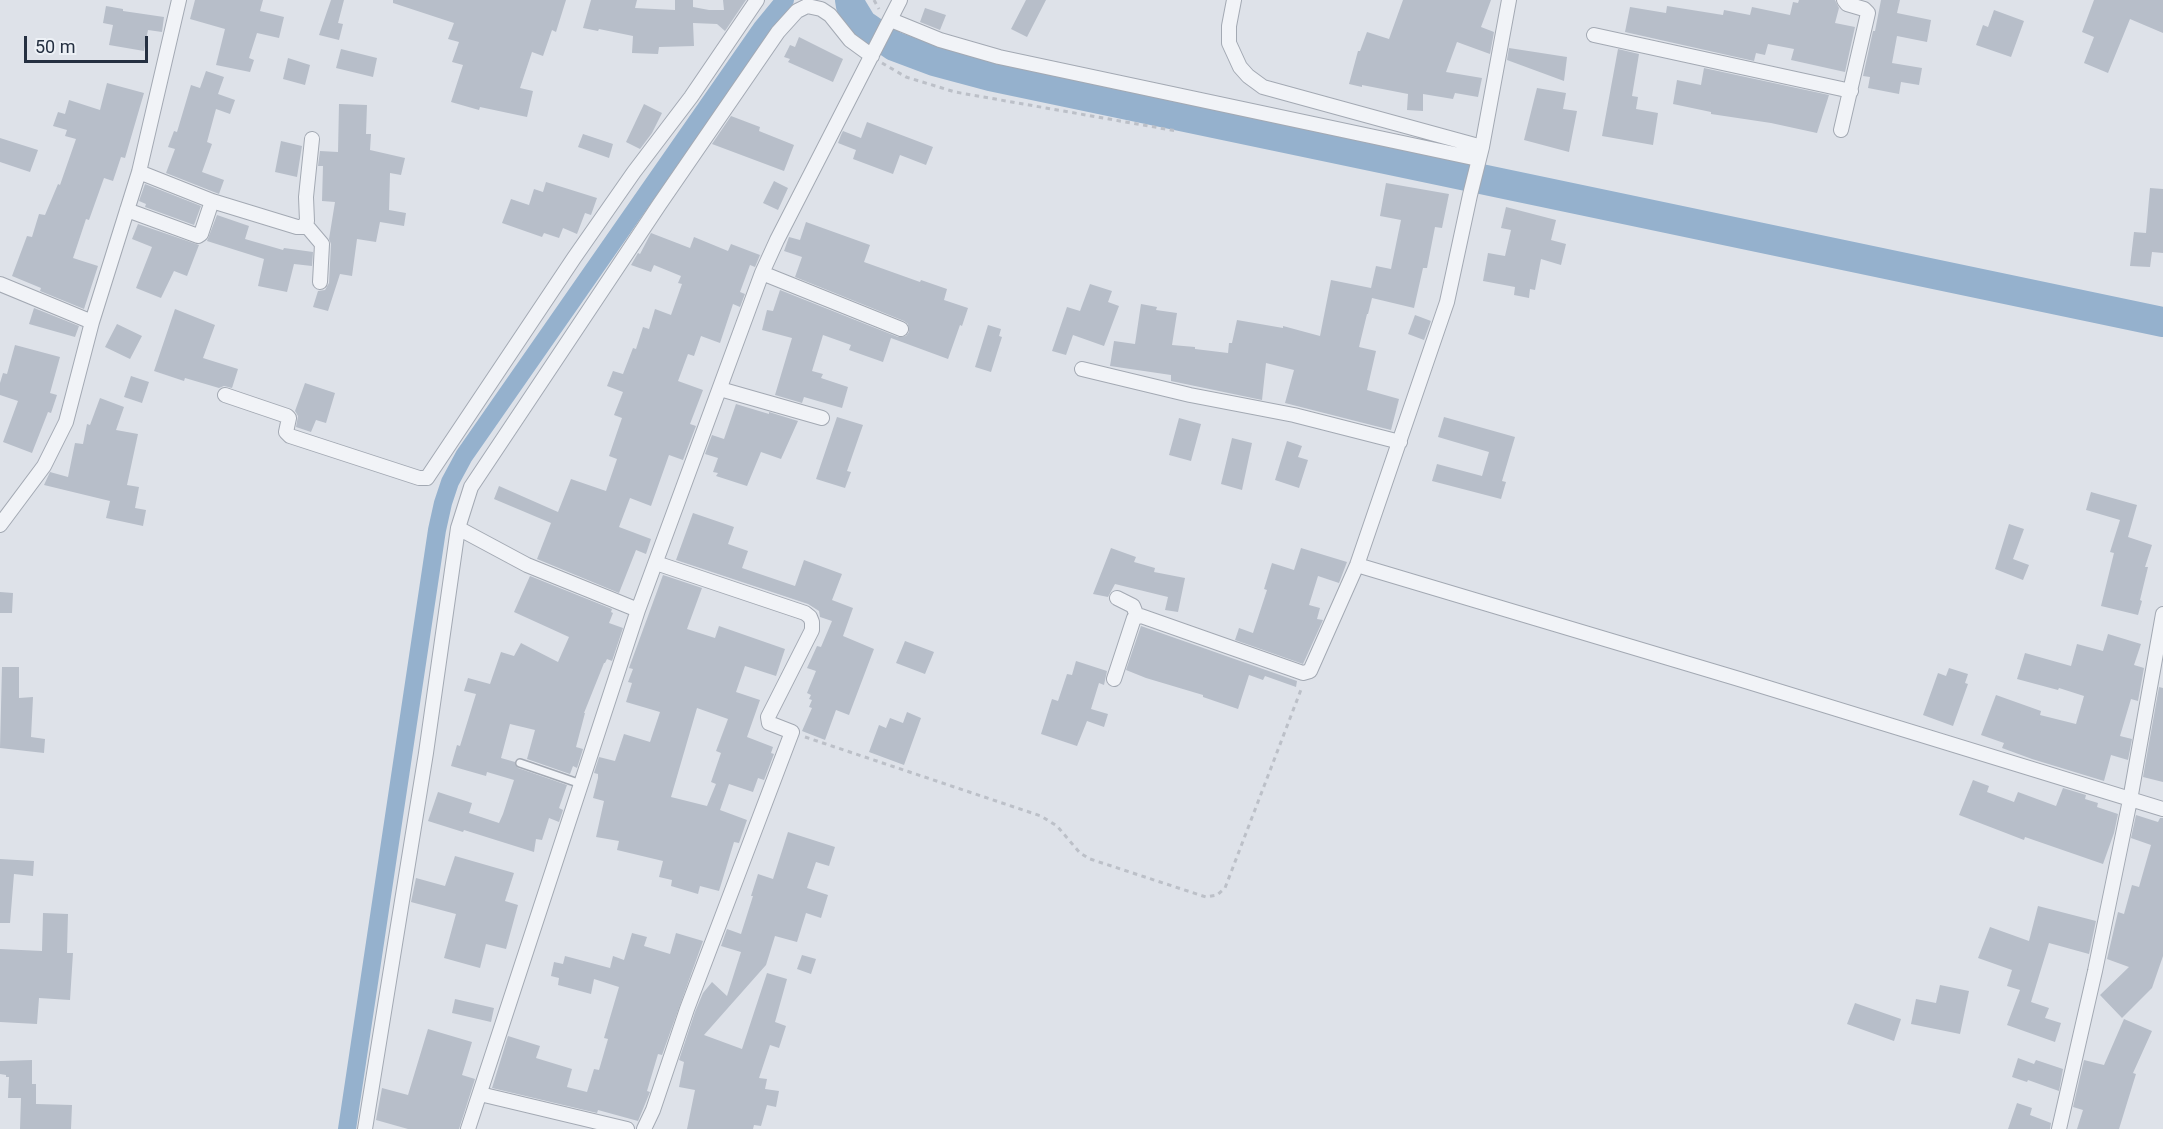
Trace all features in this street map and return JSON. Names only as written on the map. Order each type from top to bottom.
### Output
[{"type":"street","points":[[0,525],[44,465],[66,422],[92,322],[139,172],[179,0]]},
{"type":"street","points":[[225,395],[287,416],[289,418],[286,432],[290,436],[419,478],[427,478],[581,248],[757,0]]},
{"type":"street","points":[[468,1129],[638,610],[762,273],[900,0]]},
{"type":"street","points":[[1234,0],[1229,26],[1229,42],[1240,67],[1263,87],[1479,159]]},
{"type":"street","points":[[1137,616],[1303,674],[1310,671],[1357,565],[1447,302],[1479,159],[1509,0]]},
{"type":"street","points":[[1841,130],[1868,13],[1864,9],[1847,4],[1844,0]]},
{"type":"street","points":[[365,1129],[426,753],[458,528],[471,487],[659,205],[784,25],[797,11],[807,6],[814,6],[830,15],[850,40],[875,50]]},
{"type":"street","points":[[889,24],[999,57],[1479,159]]},
{"type":"street","points":[[1594,35],[1851,91]]},
{"type":"street","points":[[139,172],[212,201],[303,227],[307,221],[306,197],[312,139]]},
{"type":"street","points":[[127,210],[198,236],[201,234],[212,201]]},
{"type":"street","points":[[305,224],[322,244],[320,282]]},
{"type":"street","points":[[762,273],[901,329]]},
{"type":"street","points":[[0,284],[92,322]]},
{"type":"street","points":[[1082,369],[1294,415],[1400,442]]},
{"type":"street","points":[[720,389],[822,418]]},
{"type":"street","points":[[458,528],[527,565],[638,610]]},
{"type":"street","points":[[644,1129],[792,732],[769,723],[768,717],[812,630],[810,617],[805,613],[656,563]]},
{"type":"street","points":[[1357,565],[1728,675],[2130,800],[2163,808]]},
{"type":"street","points":[[1118,598],[1133,606],[1137,616]]},
{"type":"street","points":[[2059,1129],[2095,971],[2130,800],[2163,614]]},
{"type":"street","points":[[1114,679],[1134,618],[1137,616]]},
{"type":"street","points":[[480,1094],[627,1129]]},
{"type":"lane","points":[[520,763],[581,784]]},
{"type":"path","points":[[875,50],[887,67],[906,77],[955,92],[1177,131]]},
{"type":"path","points":[[792,732],[1041,816],[1057,826],[1080,853],[1090,859],[1206,897],[1217,895],[1225,888],[1307,673]]},
{"type":"building","points":[[195,0],[263,0],[260,11],[284,17],[279,38],[257,33],[249,58],[254,60],[250,72],[216,65],[225,29],[190,19]]},
{"type":"building","points":[[331,0],[344,0],[338,23],[343,24],[339,40],[319,35]]},
{"type":"building","points":[[393,0],[566,0],[556,32],[552,30],[543,56],[532,52],[520,88],[533,91],[527,117],[480,107],[479,110],[451,102],[463,65],[452,62],[459,42],[448,39],[454,23],[393,3]]},
{"type":"building","points":[[591,0],[637,0],[635,8],[675,10],[675,0],[693,0],[693,7],[724,10],[723,0],[746,0],[725,31],[717,24],[693,23],[694,46],[659,47],[658,54],[632,53],[633,36],[583,28]]},
{"type":"building","points":[[1026,0],[1046,0],[1027,37],[1011,29]]},
{"type":"building","points":[[1403,0],[1491,0],[1481,27],[1494,32],[1490,54],[1457,42],[1446,72],[1482,78],[1478,97],[1455,93],[1453,99],[1423,94],[1423,111],[1407,110],[1408,94],[1349,84],[1358,51],[1360,51],[1367,32],[1389,39]]},
{"type":"building","points":[[1799,0],[1835,0],[1839,8],[1835,23],[1855,27],[1845,72],[1791,60],[1794,49],[1768,44],[1765,55],[1756,53],[1754,61],[1625,32],[1630,7],[1666,13],[1667,6],[1723,15],[1724,10],[1750,15],[1752,7],[1790,15],[1793,2],[1798,3]]},
{"type":"building","points":[[1881,0],[1900,0],[1897,13],[1931,20],[1927,42],[1897,36],[1892,63],[1922,68],[1919,85],[1901,82],[1899,94],[1868,88],[1870,77],[1863,76]]},
{"type":"building","points":[[2094,0],[2163,0],[2163,33],[2130,19],[2108,73],[2084,63],[2094,37],[2082,32]]},
{"type":"building","points":[[106,6],[164,17],[162,32],[148,30],[144,51],[109,45],[113,25],[103,23]]},
{"type":"building","points":[[925,8],[946,15],[940,30],[920,22]]},
{"type":"building","points":[[1994,10],[2024,21],[2011,57],[1976,45],[1983,25],[1988,27]]},
{"type":"building","points":[[799,37],[843,59],[833,82],[788,62],[790,59],[784,57],[790,45],[795,47]]},
{"type":"building","points":[[1509,48],[1567,57],[1564,81],[1507,60]]},
{"type":"building","points":[[341,49],[377,58],[373,77],[336,68]]},
{"type":"building","points":[[1618,49],[1639,54],[1632,96],[1638,97],[1636,109],[1658,113],[1653,145],[1602,136]]},
{"type":"building","points":[[288,58],[310,65],[305,85],[283,79]]},
{"type":"building","points":[[1704,68],[1829,95],[1817,133],[1711,114],[1711,112],[1673,104],[1677,80],[1701,85]]},
{"type":"building","points":[[206,71],[224,77],[218,94],[235,100],[230,114],[216,109],[207,142],[212,144],[202,172],[224,180],[219,194],[166,173],[175,149],[168,147],[174,131],[177,132],[191,85],[200,88]]},
{"type":"building","points":[[107,83],[144,93],[125,158],[121,157],[113,181],[104,178],[89,220],[86,219],[73,258],[98,266],[84,309],[40,291],[41,288],[12,276],[27,236],[32,237],[39,214],[45,215],[58,184],[60,185],[76,139],[65,136],[67,130],[53,126],[58,112],[65,114],[69,100],[100,110]]},
{"type":"building","points":[[1537,88],[1566,93],[1563,109],[1577,111],[1569,152],[1524,140]]},
{"type":"building","points":[[339,104],[367,105],[366,134],[371,134],[370,150],[405,158],[401,175],[390,173],[389,210],[406,213],[404,226],[380,222],[376,242],[357,239],[352,276],[340,274],[328,311],[313,307],[318,291],[325,290],[329,283],[331,244],[329,239],[335,202],[322,201],[323,166],[318,166],[320,151],[338,152]]},
{"type":"building","points":[[644,104],[662,113],[652,133],[640,149],[626,142]]},
{"type":"building","points":[[731,116],[760,127],[759,131],[794,145],[784,171],[712,144]]},
{"type":"building","points":[[867,122],[933,147],[926,165],[900,155],[893,174],[853,159],[856,150],[838,143],[841,135],[843,131],[861,138]]},
{"type":"building","points":[[583,134],[613,144],[609,158],[578,147]]},
{"type":"building","points":[[0,138],[38,150],[30,172],[0,162]]},
{"type":"building","points":[[281,141],[302,146],[297,177],[275,172]]},
{"type":"building","points":[[774,181],[788,188],[778,210],[763,203]]},
{"type":"building","points":[[546,182],[597,198],[591,215],[585,213],[577,234],[563,228],[559,238],[544,233],[542,237],[502,223],[511,199],[529,205],[534,189],[543,192]]},
{"type":"building","points":[[1386,183],[1449,194],[1442,228],[1435,227],[1427,268],[1423,268],[1414,308],[1372,298],[1367,314],[1359,347],[1376,351],[1367,390],[1399,399],[1391,430],[1285,403],[1294,370],[1266,363],[1262,400],[1171,381],[1171,375],[1110,366],[1114,341],[1135,344],[1141,304],[1157,307],[1156,310],[1177,313],[1172,345],[1228,353],[1237,320],[1283,328],[1283,326],[1320,336],[1331,280],[1371,288],[1376,266],[1391,269],[1401,220],[1380,216]]},
{"type":"building","points":[[145,184],[201,206],[194,225],[145,207],[146,204],[139,201]]},
{"type":"building","points":[[2150,188],[2163,189],[2163,253],[2152,252],[2150,267],[2130,266],[2134,232],[2146,233]]},
{"type":"building","points":[[1506,207],[1556,220],[1551,240],[1566,244],[1561,265],[1541,259],[1535,290],[1530,289],[1529,298],[1514,295],[1515,287],[1483,281],[1488,253],[1505,256],[1511,230],[1501,228]]},
{"type":"building","points":[[217,215],[249,226],[245,239],[283,250],[284,248],[313,252],[312,266],[294,264],[287,292],[258,286],[264,259],[207,241]]},
{"type":"building","points":[[806,222],[870,245],[864,262],[947,289],[944,300],[968,308],[948,359],[891,338],[883,362],[849,350],[851,345],[823,335],[812,371],[823,374],[821,378],[848,387],[842,408],[804,397],[802,403],[775,395],[792,338],[762,330],[767,310],[773,311],[780,290],[898,337],[906,336],[909,332],[908,324],[904,321],[795,277],[802,257],[784,251],[789,237],[800,240]]},
{"type":"building","points":[[138,224],[199,245],[187,276],[174,271],[161,298],[136,288],[152,247],[132,239]]},
{"type":"building","points":[[651,233],[690,248],[694,237],[728,251],[731,244],[760,255],[755,267],[750,265],[740,292],[745,294],[740,307],[733,304],[720,343],[701,336],[694,356],[688,354],[678,381],[703,390],[690,424],[696,426],[683,460],[669,455],[651,506],[630,498],[619,527],[651,539],[646,554],[636,550],[619,593],[537,559],[551,523],[494,499],[499,486],[558,512],[571,479],[606,491],[617,459],[609,456],[622,418],[614,415],[623,392],[607,386],[613,371],[623,374],[633,348],[636,349],[643,327],[649,329],[655,309],[671,315],[682,284],[678,283],[681,276],[654,265],[651,272],[631,265],[638,253],[640,254]]},
{"type":"building","points":[[1090,284],[1112,291],[1108,302],[1119,306],[1104,346],[1073,335],[1066,355],[1052,351],[1067,307],[1080,311]]},
{"type":"building","points":[[34,308],[79,326],[75,337],[29,324]]},
{"type":"building","points":[[175,309],[215,325],[203,358],[238,369],[232,388],[224,386],[219,388],[185,378],[184,381],[154,371]]},
{"type":"building","points":[[1415,315],[1431,321],[1424,340],[1408,334]]},
{"type":"building","points":[[117,324],[142,336],[130,359],[105,347]]},
{"type":"building","points":[[988,325],[1001,329],[999,336],[1002,337],[991,372],[975,367]]},
{"type":"building","points":[[15,345],[60,357],[50,393],[57,395],[32,453],[3,442],[18,401],[0,395],[0,383],[3,373],[7,374]]},
{"type":"building","points":[[131,376],[149,382],[142,403],[124,397]]},
{"type":"building","points":[[305,383],[335,393],[326,423],[316,420],[311,432],[296,427],[298,416],[295,411]]},
{"type":"building","points":[[100,398],[124,407],[116,430],[138,434],[127,485],[139,487],[135,508],[146,510],[143,526],[106,518],[110,501],[44,485],[50,472],[68,477],[75,443],[83,444],[87,424],[90,425]]},
{"type":"building","points":[[736,404],[798,421],[781,459],[761,452],[747,486],[716,476],[718,473],[713,472],[718,458],[705,454],[712,435],[724,439]]},
{"type":"building","points":[[837,417],[863,425],[847,471],[851,472],[845,488],[816,479]]},
{"type":"building","points":[[1444,417],[1515,437],[1502,481],[1506,482],[1501,499],[1432,481],[1437,464],[1482,476],[1489,452],[1438,437]]},
{"type":"building","points":[[1179,418],[1201,424],[1191,461],[1169,455]]},
{"type":"building","points":[[1232,438],[1252,443],[1242,490],[1221,484]]},
{"type":"building","points":[[1287,441],[1302,446],[1298,457],[1308,460],[1299,488],[1275,480]]},
{"type":"building","points":[[2091,492],[2137,505],[2128,537],[2152,545],[2145,567],[2148,567],[2138,615],[2101,606],[2114,553],[2110,552],[2120,520],[2086,510]]},
{"type":"building","points":[[693,513],[734,527],[728,544],[748,551],[742,568],[795,586],[804,560],[842,574],[832,600],[853,608],[843,636],[874,649],[849,715],[836,710],[825,740],[802,731],[812,708],[809,707],[812,700],[809,699],[811,695],[807,693],[816,671],[807,668],[817,646],[821,647],[832,621],[820,617],[819,611],[808,604],[676,560]]},
{"type":"building","points":[[2009,524],[2024,529],[2013,559],[2029,565],[2023,580],[1995,569]]},
{"type":"building","points":[[1111,548],[1136,557],[1134,562],[1155,568],[1154,572],[1185,578],[1178,612],[1165,610],[1168,597],[1115,584],[1108,597],[1093,594]]},
{"type":"building","points":[[1301,548],[1347,562],[1339,583],[1318,576],[1309,605],[1320,608],[1317,619],[1323,620],[1303,664],[1235,640],[1239,628],[1253,633],[1267,590],[1264,589],[1272,563],[1294,570]]},
{"type":"building","points":[[663,575],[702,588],[687,629],[715,638],[719,626],[785,649],[776,676],[745,666],[736,692],[760,700],[747,737],[773,747],[771,753],[774,754],[764,780],[758,778],[753,792],[729,784],[720,810],[747,820],[739,843],[734,842],[719,891],[700,886],[698,894],[671,886],[672,880],[659,877],[663,861],[617,850],[619,841],[596,837],[604,801],[593,798],[598,778],[598,774],[594,773],[599,757],[615,761],[624,734],[650,742],[660,712],[626,702],[632,683],[628,682],[633,669],[629,668]],"holes":[[[697,708],[728,719],[716,751],[721,753],[711,782],[716,784],[707,806],[671,797]]]},
{"type":"building","points":[[530,576],[612,609],[613,613],[609,623],[623,628],[612,661],[607,659],[604,663],[584,713],[576,747],[583,749],[577,768],[573,766],[570,774],[527,759],[535,730],[510,724],[501,758],[515,762],[518,768],[567,785],[559,808],[563,810],[559,822],[549,818],[542,840],[536,839],[534,852],[428,821],[438,792],[472,803],[469,813],[499,823],[503,814],[514,780],[487,772],[486,776],[451,766],[457,745],[460,746],[476,694],[464,691],[468,678],[490,684],[501,652],[514,656],[521,643],[558,662],[569,637],[514,612]]},
{"type":"building","points":[[0,592],[13,593],[12,613],[0,613]]},
{"type":"building","points":[[1141,626],[1297,681],[1296,687],[1265,676],[1263,680],[1249,675],[1238,709],[1203,697],[1203,695],[1146,678],[1126,670]]},
{"type":"building","points":[[2108,634],[2141,644],[2134,665],[2144,668],[2138,701],[2131,699],[2120,736],[2132,739],[2128,760],[2111,755],[2104,781],[2002,748],[2004,743],[1981,735],[1996,695],[2041,711],[2040,715],[2076,724],[2084,696],[2017,679],[2025,653],[2071,666],[2077,644],[2103,651]]},
{"type":"building","points":[[905,641],[934,652],[925,674],[896,663]]},
{"type":"building","points":[[1076,661],[1107,671],[1104,685],[1099,683],[1091,709],[1108,714],[1104,727],[1087,721],[1077,746],[1041,734],[1052,699],[1058,701],[1067,674],[1072,675]]},
{"type":"building","points":[[2,667],[19,667],[19,698],[33,697],[31,737],[45,739],[44,753],[0,748]]},
{"type":"building","points":[[1949,668],[1968,674],[1965,683],[1968,684],[1953,726],[1923,715],[1938,673],[1946,676]]},
{"type":"building","points":[[2159,687],[2163,688],[2163,782],[2143,777]]},
{"type":"building","points":[[907,712],[921,718],[904,765],[869,752],[879,725],[886,728],[890,718],[903,723]]},
{"type":"building","points":[[1973,780],[1989,786],[1987,792],[2014,802],[2018,792],[2056,806],[2063,788],[2086,795],[2085,799],[2098,803],[2097,807],[2118,814],[2103,864],[2025,837],[2024,840],[1959,815]]},
{"type":"building","points":[[2136,815],[2158,822],[2160,818],[2163,818],[2163,956],[2152,988],[2122,1018],[2100,995],[2129,967],[2107,959],[2118,912],[2124,914],[2132,885],[2139,887],[2151,845],[2131,838]]},
{"type":"building","points":[[788,832],[835,847],[829,866],[816,862],[807,888],[828,895],[821,918],[806,913],[797,942],[775,936],[766,965],[704,1035],[742,1049],[767,973],[787,979],[775,1022],[786,1026],[779,1048],[770,1045],[759,1078],[767,1079],[765,1089],[779,1091],[776,1107],[767,1105],[761,1126],[754,1125],[753,1129],[687,1129],[695,1090],[679,1087],[684,1062],[679,1060],[695,1012],[703,993],[712,982],[727,996],[741,952],[721,946],[727,929],[741,934],[758,874],[773,879]]},
{"type":"building","points":[[455,856],[514,873],[505,901],[518,905],[506,949],[486,944],[480,968],[444,958],[456,914],[411,902],[416,878],[445,886]]},
{"type":"building","points":[[0,859],[34,861],[33,876],[14,874],[10,923],[0,923]]},
{"type":"building","points":[[2038,906],[2096,921],[2089,954],[2049,943],[2031,1002],[2049,1008],[2045,1018],[2061,1023],[2055,1042],[2007,1025],[2020,990],[2007,986],[2012,970],[1978,958],[1990,927],[2029,941]]},
{"type":"building","points":[[43,913],[68,914],[67,953],[73,953],[70,1000],[39,998],[37,1024],[0,1022],[0,949],[42,951]]},
{"type":"building","points":[[632,933],[647,937],[644,946],[670,954],[676,933],[703,941],[662,1055],[658,1054],[647,1091],[650,1092],[638,1121],[598,1110],[597,1113],[492,1088],[508,1036],[540,1046],[536,1058],[572,1069],[567,1087],[587,1092],[594,1069],[599,1070],[608,1039],[604,1038],[619,987],[594,979],[591,994],[558,985],[559,978],[551,976],[554,962],[563,964],[565,956],[610,968],[613,956],[624,960]]},
{"type":"building","points":[[802,955],[816,959],[811,974],[797,969]]},
{"type":"building","points":[[1940,985],[1969,991],[1960,1034],[1911,1024],[1916,999],[1936,1003]]},
{"type":"building","points":[[455,999],[494,1008],[491,1022],[452,1013]]},
{"type":"building","points":[[1855,1003],[1901,1019],[1894,1041],[1847,1024]]},
{"type":"building","points":[[2124,1019],[2152,1031],[2133,1073],[2136,1074],[2119,1129],[2077,1129],[2083,1110],[2073,1107],[2084,1060],[2104,1065]]},
{"type":"building","points":[[428,1029],[472,1042],[462,1075],[475,1079],[459,1129],[408,1129],[376,1120],[382,1088],[408,1095]]},
{"type":"building","points":[[2018,1058],[2034,1064],[2036,1060],[2063,1069],[2059,1091],[2012,1077]]},
{"type":"building","points":[[32,1060],[32,1084],[36,1084],[36,1104],[72,1105],[71,1129],[20,1129],[21,1098],[8,1098],[9,1077],[0,1074],[0,1061]]},
{"type":"building","points":[[2017,1103],[2032,1108],[2030,1115],[2051,1123],[2050,1129],[2008,1129]]},
{"type":"waterway","points":[[347,1129],[437,530],[450,482],[464,456],[762,28],[785,0]]},
{"type":"waterway","points":[[850,0],[862,24],[894,46],[934,61],[990,76],[2163,322]]}]
